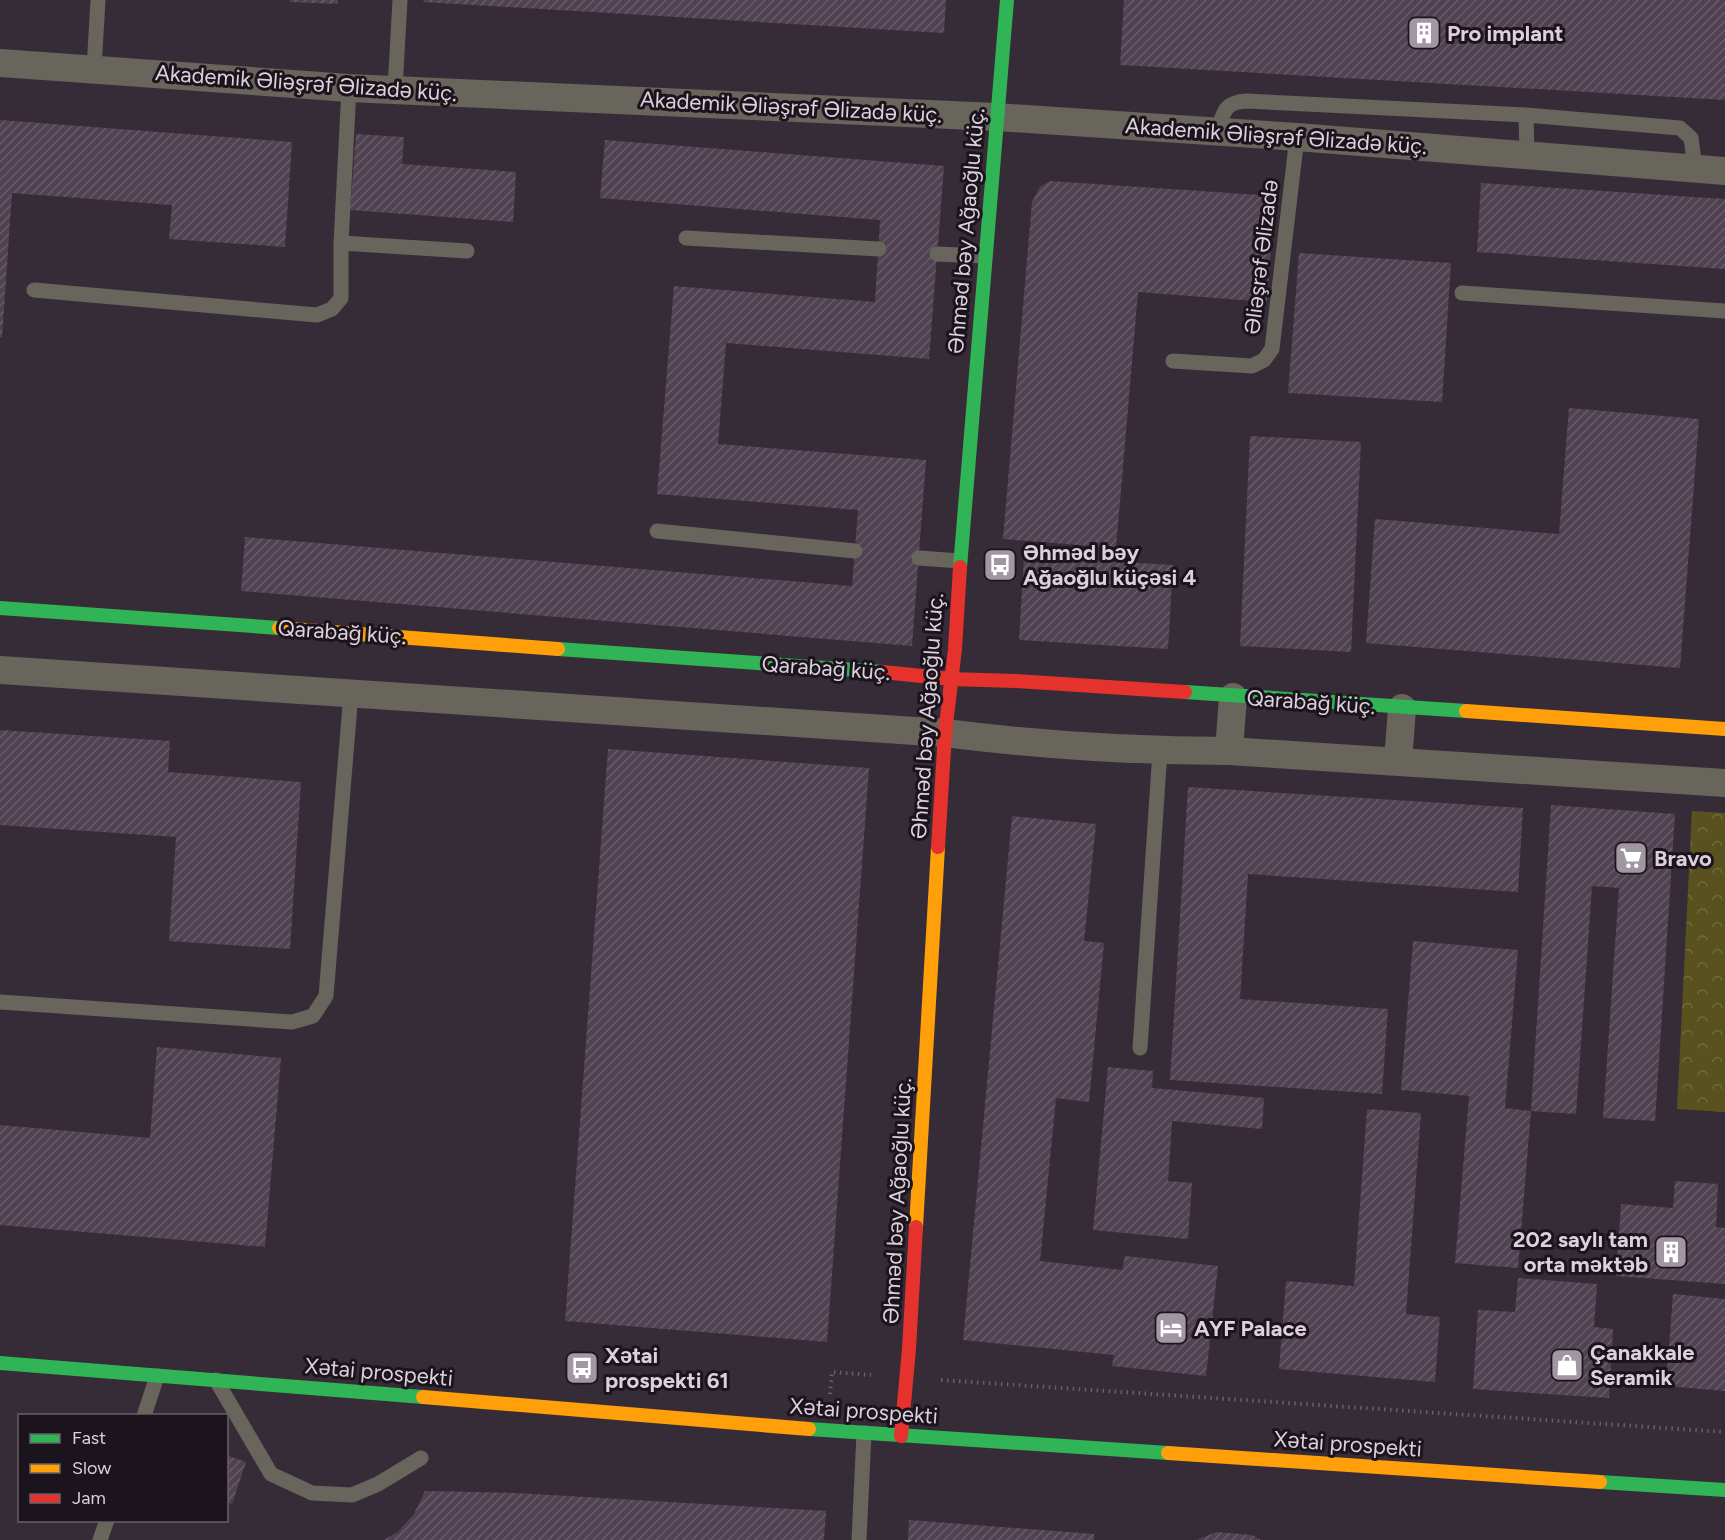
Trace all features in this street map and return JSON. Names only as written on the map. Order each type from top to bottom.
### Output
[{"type":"street","name":"Əhməd bəy Ağaoğlu küç.","points":[[901,1436],[910,1337],[945,733],[955,649],[960,561],[1007,0]]},
{"type":"street","name":"Akademik Əliəşrəf Əlizadə küç.","points":[[0,63],[349,88],[996,117],[1217,131],[1725,171]]},
{"type":"street","name":"Qarabağ küç.","points":[[0,608],[860,670],[951,679],[1015,681],[1725,729]]},
{"type":"street","points":[[0,670],[945,733],[1010,741],[1160,751],[1229,751],[1725,783]]},
{"type":"street","points":[[1229,751],[1233,697]]},
{"type":"street","points":[[1398,762],[1402,708]]},
{"type":"street","name":"Xətai prospekti","points":[[0,1363],[901,1436],[1725,1490]]},
{"type":"lane","points":[[94,69],[98,0]]},
{"type":"lane","points":[[395,89],[400,0]]},
{"type":"lane","points":[[34,290],[317,315],[332,309],[341,298],[341,243],[349,88]]},
{"type":"lane","points":[[1217,131],[1229,104],[1234,101],[1247,100],[1526,115],[1680,128],[1691,138],[1695,168]]},
{"type":"lane","points":[[1526,115],[1527,155]]},
{"type":"lane","name":"Əliəşrəf Əlizadə","points":[[1173,361],[1252,366],[1264,360],[1272,349],[1297,137]]},
{"type":"lane","points":[[686,238],[879,249]]},
{"type":"lane","points":[[341,243],[467,251]]},
{"type":"lane","points":[[937,254],[985,256]]},
{"type":"lane","points":[[1462,293],[1725,311]]},
{"type":"lane","points":[[657,531],[855,551]]},
{"type":"lane","points":[[919,558],[960,561]]},
{"type":"lane","points":[[0,1002],[292,1022],[313,1016],[326,996],[351,693]]},
{"type":"lane","points":[[1140,1048],[1160,751]]},
{"type":"lane","points":[[145,1414],[157,1376]]},
{"type":"lane","points":[[216,1380],[271,1474],[312,1493],[352,1495],[378,1484],[421,1458]]},
{"type":"lane","points":[[859,1540],[864,1433]]},
{"type":"lane","points":[[100,1540],[107,1522]]},
{"type":"green space","points":[[1692,811],[1725,813],[1725,1112],[1677,1109]]},
{"type":"building","points":[[290,0],[338,0],[338,4],[290,2]]},
{"type":"building","points":[[424,0],[946,0],[944,33],[423,2]]},
{"type":"building","name":"Pro implant","points":[[1124,0],[1725,0],[1725,100],[1120,65]]},
{"type":"building","points":[[0,120],[292,142],[285,247],[169,239],[172,205],[12,193],[2,337],[0,337]]},
{"type":"building","points":[[356,134],[404,137],[402,164],[516,172],[513,222],[350,210]]},
{"type":"building","points":[[605,140],[944,166],[929,359],[726,343],[718,444],[926,460],[912,646],[241,591],[245,537],[852,586],[858,510],[657,494],[674,286],[875,302],[880,220],[600,198]]},
{"type":"building","points":[[1050,181],[1275,196],[1267,302],[1138,292],[1116,548],[1003,539],[1032,202],[1040,187]]},
{"type":"building","points":[[1481,183],[1725,199],[1725,269],[1477,252]]},
{"type":"building","points":[[1299,253],[1451,263],[1442,402],[1288,393]]},
{"type":"building","points":[[1569,408],[1699,419],[1680,668],[1366,643],[1375,519],[1559,534]]},
{"type":"building","points":[[1250,436],[1361,442],[1351,652],[1240,646]]},
{"type":"building","points":[[1024,556],[1173,565],[1168,649],[1019,640]]},
{"type":"building","points":[[0,730],[170,741],[168,772],[301,782],[290,949],[169,941],[176,837],[0,825]]},
{"type":"building","points":[[608,749],[869,768],[827,1342],[565,1321]]},
{"type":"building","points":[[1188,787],[1523,808],[1518,892],[1248,874],[1240,999],[1388,1009],[1382,1094],[1170,1080]]},
{"type":"building","points":[[1551,805],[1675,814],[1655,1121],[1603,1118],[1619,888],[1592,886],[1576,1114],[1531,1111]]},
{"type":"building","points":[[1012,816],[1096,824],[1084,941],[1104,943],[1089,1102],[1056,1098],[1040,1261],[1122,1270],[1125,1256],[1218,1266],[1206,1376],[1112,1366],[1114,1355],[963,1340]]},
{"type":"building","points":[[1413,941],[1518,950],[1505,1108],[1531,1111],[1518,1268],[1455,1263],[1469,1096],[1401,1090]]},
{"type":"building","points":[[157,1047],[281,1058],[265,1247],[0,1225],[0,1125],[150,1138]]},
{"type":"building","points":[[1108,1067],[1153,1071],[1152,1088],[1264,1098],[1262,1129],[1172,1121],[1168,1181],[1192,1183],[1188,1239],[1093,1230]]},
{"type":"building","points":[[1367,1109],[1421,1113],[1406,1314],[1440,1317],[1435,1382],[1279,1369],[1286,1281],[1354,1286]]},
{"type":"building","name":"202 saylı tam orta məktəb","points":[[1675,1181],[1718,1184],[1716,1227],[1725,1228],[1725,1284],[1616,1276],[1621,1204],[1673,1208]]},
{"type":"building","points":[[1518,1278],[1597,1284],[1594,1327],[1613,1329],[1609,1398],[1473,1389],[1478,1310],[1515,1312]]},
{"type":"building","points":[[1673,1294],[1725,1299],[1725,1391],[1666,1386]]},
{"type":"building","points":[[228,1456],[246,1462],[232,1504],[228,1503]]},
{"type":"building","points":[[425,1491],[516,1493],[826,1511],[824,1540],[384,1540],[398,1532],[414,1514]]},
{"type":"building","points":[[909,1520],[1094,1534],[1094,1540],[908,1540]]},
{"type":"building","points":[[1216,1532],[1252,1535],[1261,1540],[1197,1540]]},
{"type":"traffic: fast","points":[[960,567],[1007,0]]},
{"type":"traffic: fast","points":[[0,608],[279,628]]},
{"type":"traffic: fast","points":[[558,649],[883,672]]},
{"type":"traffic: fast","points":[[1185,692],[1466,711]]},
{"type":"traffic: fast","points":[[0,1363],[423,1397]]},
{"type":"traffic: fast","points":[[809,1429],[1168,1453]]},
{"type":"traffic: fast","points":[[1600,1482],[1725,1490]]},
{"type":"traffic: slow","points":[[279,628],[558,649]]},
{"type":"traffic: slow","points":[[1466,711],[1725,729]]},
{"type":"traffic: slow","points":[[916,1227],[938,847]]},
{"type":"traffic: slow","points":[[423,1397],[809,1429]]},
{"type":"traffic: slow","points":[[1168,1453],[1600,1482]]},
{"type":"traffic: jam","points":[[938,847],[945,733],[955,649],[960,567]]},
{"type":"traffic: jam","points":[[883,672],[951,679],[1185,692]]},
{"type":"traffic: jam","points":[[901,1436],[916,1227]]},
{"type":"place","name":"Pro implant","points":[[1424,33]]},
{"type":"place","name":"Əhməd bəy Ağaoğlu küçəsi 4","points":[[1000,565]]},
{"type":"place","name":"Bravo","points":[[1631,858]]},
{"type":"place","name":"202 saylı tam orta məktəb","points":[[1671,1252]]},
{"type":"place","name":"AYF Palace","points":[[1171,1328]]},
{"type":"place","name":"Çanakkale Seramik","points":[[1567,1365]]},
{"type":"place","name":"Xətai prospekti 61","points":[[582,1368]]}]
